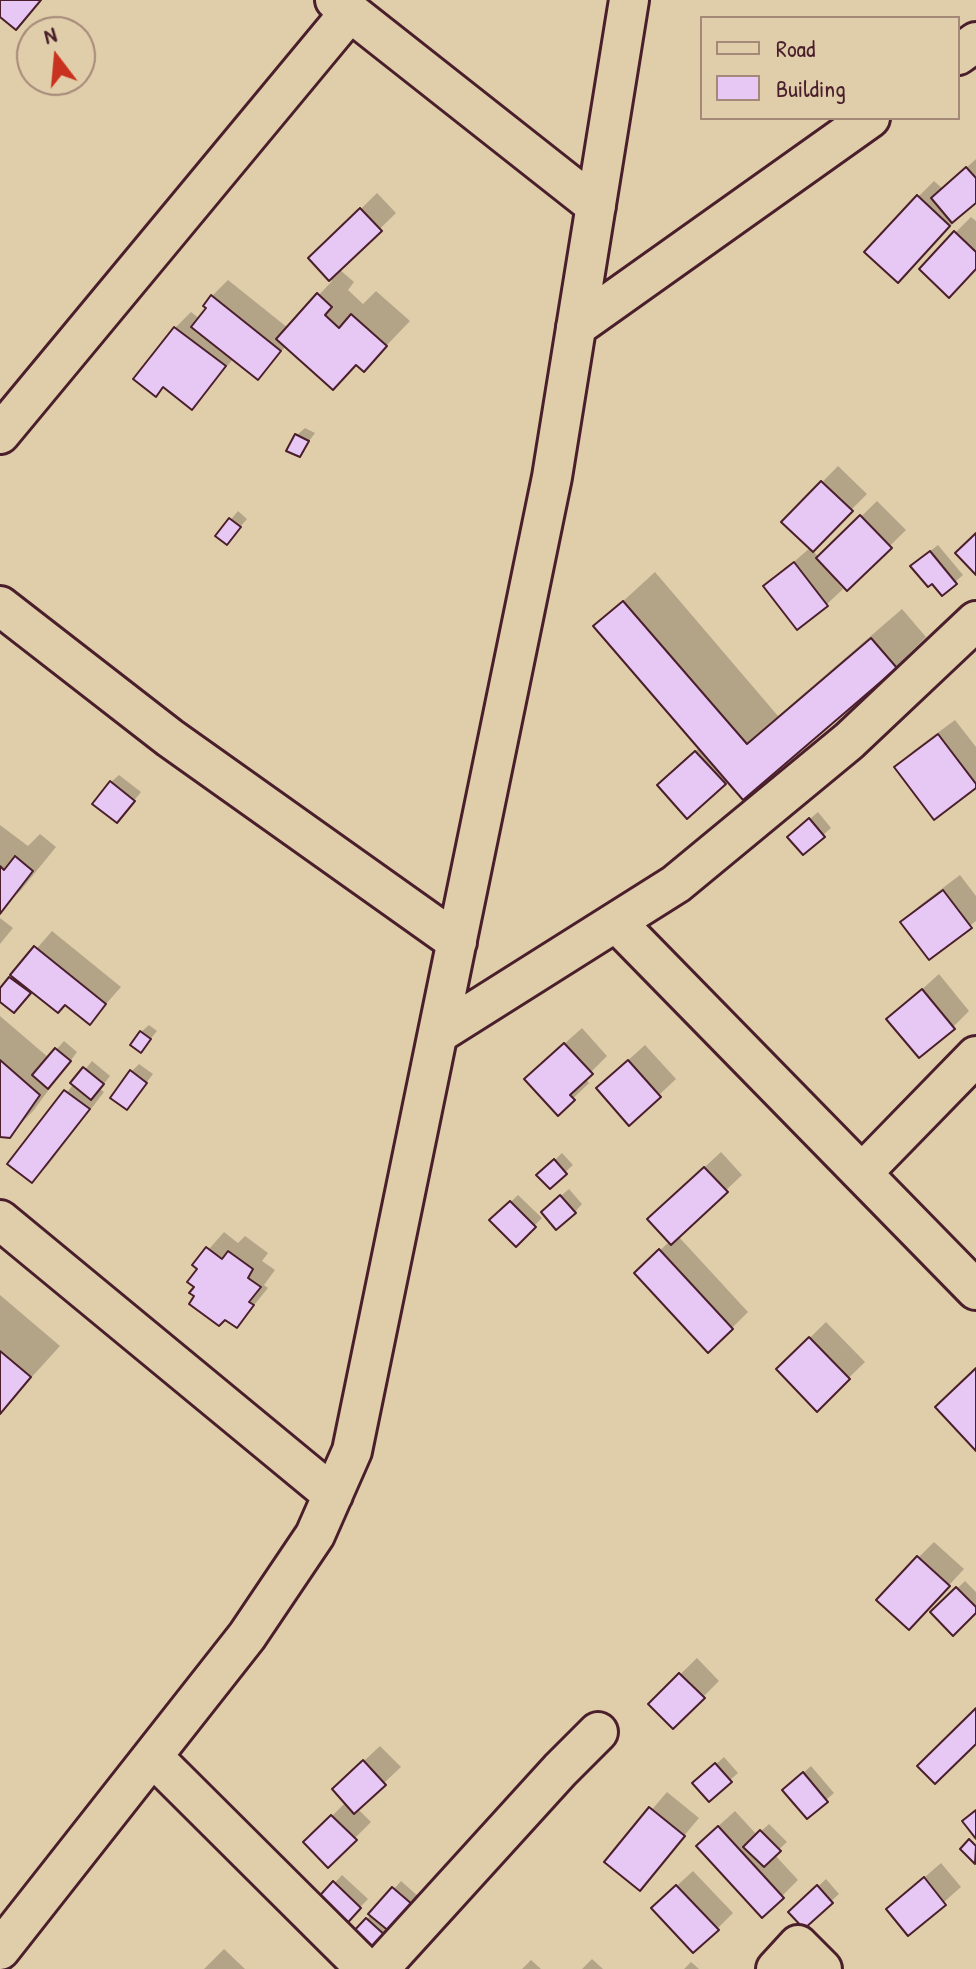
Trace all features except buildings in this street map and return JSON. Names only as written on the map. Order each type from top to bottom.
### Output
[{"type":"street","points":[[0,1950],[247,1636],[315,1535],[352,1451],[552,477],[629,0]]},
{"type":"street","points":[[0,434],[343,6],[596,206]]},
{"type":"street","points":[[576,327],[867,120]]},
{"type":"street","points":[[0,606],[170,738],[457,942]]},
{"type":"street","points":[[438,1034],[676,884],[849,741],[976,621]]},
{"type":"street","points":[[616,922],[976,1290]]},
{"type":"street","points":[[863,1172],[976,1056]]},
{"type":"street","points":[[0,1220],[333,1495]]},
{"type":"street","points":[[379,1969],[598,1732]]},
{"type":"street","points":[[153,1757],[366,1969]]},
{"type":"street","points":[[776,1969],[798,1945],[822,1969]]}]
